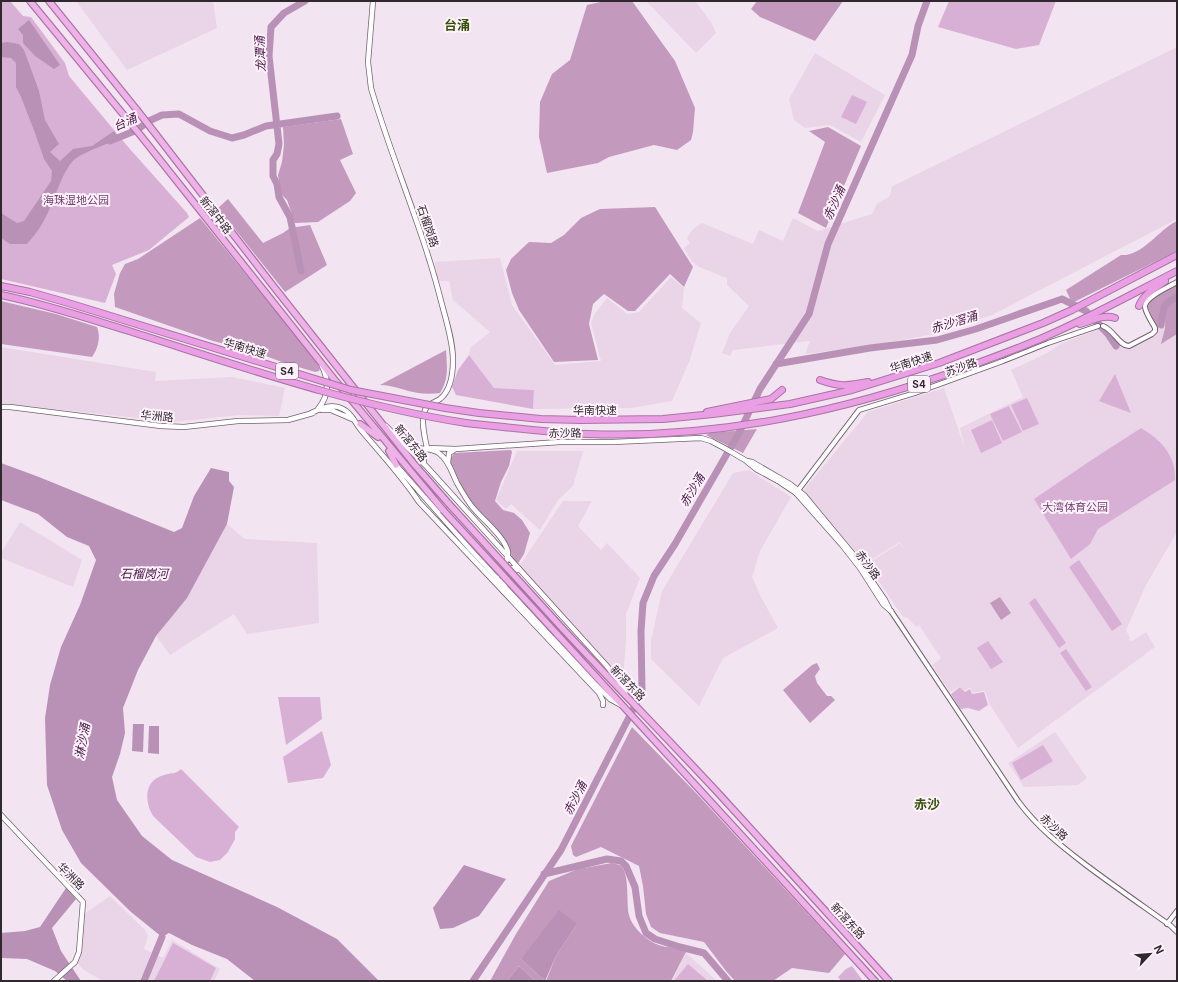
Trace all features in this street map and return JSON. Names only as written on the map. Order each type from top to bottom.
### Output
[{"type":"highway","name":"新滘中路","points":[[30,1],[127,118],[385,442]]},
{"type":"highway","name":"新滘中路","points":[[49,1],[137,110],[222,221],[358,392]]},
{"type":"highway","name":"华南快速","points":[[1,286],[44,296],[351,390],[445,408],[541,419],[581,420],[684,418],[790,404],[834,395],[897,377],[989,345],[1043,323],[1072,310],[1177,255]]},
{"type":"highway","name":"华南快速","points":[[1,295],[60,310],[340,397],[397,411],[466,423],[589,434],[679,432],[752,424],[811,414],[890,393],[938,378],[1080,323],[1102,309],[1177,272]]},
{"type":"highway","points":[[1139,306],[1140,301],[1151,291],[1177,272]]},
{"type":"highway","points":[[1080,323],[1112,317]]},
{"type":"highway","points":[[820,380],[833,385],[842,386],[897,377]]},
{"type":"highway","points":[[684,418],[739,404],[774,398],[782,390]]},
{"type":"highway","name":"新滘东路","points":[[358,392],[377,418],[449,504],[562,628],[801,882],[827,914],[889,981]]},
{"type":"highway","points":[[360,424],[385,442],[396,465]]},
{"type":"highway","name":"新滘东路","points":[[385,442],[443,510],[875,981]]},
{"type":"main road","name":"石榴岗路","points":[[373,1],[368,62],[371,88],[432,266],[453,360],[452,374],[446,393],[440,399],[429,405],[426,409],[423,424],[427,448],[422,453],[422,456],[427,467]]},
{"type":"main road","points":[[311,413],[318,409],[322,404],[328,387],[327,378],[323,368],[315,356]]},
{"type":"main road","name":"华洲路","points":[[1,407],[161,426],[184,427],[238,421],[288,420],[319,411],[331,410],[360,424]]},
{"type":"main road","points":[[377,418],[404,442],[606,665],[619,681],[627,696]]},
{"type":"main road","points":[[354,420],[359,428],[406,483],[419,502],[497,582],[599,693],[603,701],[603,705],[610,699]]},
{"type":"main road","name":"赤沙路","points":[[427,448],[456,449],[560,442],[613,442],[701,438],[711,441],[797,492],[846,550],[884,604],[891,611]]},
{"type":"main road","points":[[404,442],[416,448],[427,448],[440,453],[448,463],[457,482],[471,505],[504,544],[508,552],[508,558],[497,582]]},
{"type":"main road","points":[[448,463],[449,453],[456,449]]},
{"type":"main road","points":[[396,465],[485,565],[497,582],[506,587],[610,699],[622,706]]},
{"type":"main road","points":[[485,565],[496,565],[501,560],[502,554],[497,546]]},
{"type":"main road","points":[[506,587],[503,579],[506,571],[512,568],[519,570]]},
{"type":"main road","name":"华洲路","points":[[1,815],[83,902],[79,952],[75,962],[56,979]]},
{"type":"street","points":[[1103,326],[1113,332],[1125,346],[1129,346],[1152,334],[1155,331],[1155,328],[1146,310],[1145,303],[1148,299],[1177,282]]},
{"type":"street","name":"苏沙路","points":[[797,492],[859,410],[915,393],[1004,361],[1048,343],[1098,326]]},
{"type":"street","name":"赤沙路","points":[[891,611],[1018,801],[1036,823],[1064,848],[1177,932]]},
{"type":"street","points":[[1167,924],[1177,911]]},
{"type":"shaded area","points":[[76,1],[213,1],[217,28],[127,70]]},
{"type":"shaded area","points":[[605,1],[632,1],[675,61],[695,108],[691,140],[677,150],[654,145],[609,157],[598,163],[547,173],[539,137],[540,102],[552,74],[570,60],[587,5]]},
{"type":"shaded area","points":[[646,1],[695,1],[711,22],[716,33],[696,53]]},
{"type":"shaded area","points":[[757,1],[843,1],[815,41],[760,17],[751,9]]},
{"type":"shaded area","points":[[1177,47],[1177,219],[992,315],[934,334],[875,345],[805,354],[810,341],[733,350],[730,356],[722,353],[730,333],[749,306],[727,285],[727,278],[699,267],[692,262],[684,248],[690,243],[687,238],[693,229],[702,223],[753,244],[759,230],[783,241],[793,218],[818,231],[872,214],[877,204],[890,196],[893,186]]},
{"type":"shaded area","points":[[815,53],[885,95],[861,142],[830,125],[805,128],[794,120],[789,99]]},
{"type":"shaded area","points":[[341,119],[353,154],[340,160],[356,193],[350,201],[318,222],[295,223],[287,200],[281,194],[278,175],[282,162],[284,145],[283,127]]},
{"type":"shaded area","points":[[828,127],[861,146],[826,228],[798,213],[825,142],[809,131]]},
{"type":"shaded area","points":[[228,199],[263,243],[290,228],[310,225],[327,265],[285,292],[218,208]]},
{"type":"shaded area","points":[[655,207],[693,267],[684,287],[670,274],[635,311],[628,311],[604,294],[593,304],[589,324],[598,360],[554,362],[519,310],[512,293],[506,270],[511,259],[529,242],[551,243],[564,235],[581,218],[600,209]]},
{"type":"shaded area","points":[[200,218],[316,361],[320,369],[319,371],[315,372],[249,350],[213,341],[115,307],[114,294],[120,273],[125,264],[138,259]]},
{"type":"shaded area","points":[[1177,221],[1177,251],[1072,303],[1066,290],[1121,255],[1137,251]]},
{"type":"shaded area","points":[[500,258],[512,305],[555,365],[601,361],[591,323],[595,313],[607,298],[627,314],[639,312],[671,277],[684,288],[682,308],[701,323],[689,362],[672,401],[631,408],[533,409],[534,390],[494,388],[469,355],[470,348],[490,332],[453,300],[449,281],[437,281],[435,262]]},
{"type":"shaded area","points":[[1177,284],[1177,532],[1146,585],[1126,630],[1130,638],[1128,640],[1132,641],[1146,632],[1155,647],[1018,748],[990,705],[985,691],[972,693],[971,687],[964,691],[960,686],[950,692],[932,665],[941,658],[919,625],[916,627],[908,618],[903,617],[867,564],[900,543],[906,551],[900,542],[866,563],[803,491],[868,412],[944,388],[965,449],[960,428],[1023,397],[1011,370],[1045,354],[1061,344],[1100,328],[1108,330],[1121,345],[1125,347],[1129,347],[1153,336],[1156,333],[1156,328],[1146,308]]},
{"type":"shaded area","points":[[1177,284],[1177,294],[1166,300],[1160,309],[1157,328],[1147,305],[1156,295]]},
{"type":"shaded area","points":[[1177,299],[1177,334],[1161,344],[1165,328],[1164,314],[1166,308],[1171,302]]},
{"type":"shaded area","points":[[1,301],[56,314],[97,327],[99,339],[94,354],[92,357],[1,344]]},
{"type":"shaded area","points":[[1,347],[156,372],[155,381],[232,377],[285,388],[279,416],[240,415],[174,422],[8,404],[1,405]]},
{"type":"shaded area","points":[[446,350],[446,377],[440,393],[418,393],[380,385]]},
{"type":"shaded area","points":[[757,429],[743,453],[706,435],[710,433]]},
{"type":"shaded area","points":[[511,450],[512,452],[509,466],[501,482],[495,501],[503,510],[514,513],[522,520],[530,533],[524,554],[517,565],[513,561],[510,551],[472,504],[451,464],[451,458],[454,453]]},
{"type":"shaded area","points":[[517,451],[583,451],[573,486],[558,500],[540,530],[511,504],[506,509],[496,500]]},
{"type":"shaded area","points":[[749,470],[791,497],[760,551],[752,577],[778,628],[723,658],[699,706],[651,659],[651,641],[662,591],[733,473]]},
{"type":"shaded area","points":[[563,501],[592,501],[578,526],[601,550],[607,543],[640,578],[626,614],[623,680],[520,565]]},
{"type":"shaded area","points":[[20,522],[82,560],[73,587],[1,558],[1,553]]},
{"type":"shaded area","points":[[227,524],[245,539],[317,543],[319,623],[247,634],[234,614],[170,655],[156,636],[187,596]]},
{"type":"shaded area","points":[[1000,597],[1011,613],[1001,620],[990,603]]},
{"type":"shaded area","points":[[817,663],[820,669],[815,676],[817,683],[827,696],[831,696],[835,700],[810,723],[783,690],[812,665]]},
{"type":"shaded area","points":[[632,727],[698,795],[845,954],[829,973],[792,968],[773,981],[735,981],[704,942],[660,933],[651,927],[646,914],[639,866],[601,847],[576,857],[573,855],[571,846]]},
{"type":"shaded area","points":[[1055,732],[1087,778],[1078,785],[1024,787],[1008,763]]},
{"type":"shaded area","points":[[612,863],[620,865],[626,875],[629,915],[637,930],[652,942],[662,946],[677,948],[686,952],[671,981],[546,981],[556,956],[577,924],[521,959],[545,981],[535,981],[519,966],[507,981],[490,981],[516,934],[549,881],[578,869]]},
{"type":"shaded area","points":[[110,896],[145,930],[148,936],[144,949],[163,958],[172,940],[220,969],[214,981],[103,981],[84,970],[77,963],[81,955],[84,914]]},
{"type":"shaded area","points":[[686,953],[717,981],[672,981]]},
{"type":"green space","name":"海珠湿地公园","points":[[1,1],[10,1],[23,16],[31,17],[65,63],[69,76],[189,217],[149,250],[112,265],[116,274],[105,303],[1,279]]},
{"type":"green space","points":[[949,1],[1056,1],[1039,45],[1016,49],[938,27]]},
{"type":"green space","points":[[852,95],[867,102],[856,124],[841,117]]},
{"type":"green space","points":[[469,355],[494,388],[534,390],[533,409],[456,395],[452,387],[458,370]]},
{"type":"green space","points":[[1115,374],[1131,413],[1099,401]]},
{"type":"green space","points":[[1027,398],[1039,424],[1023,431],[1011,405]]},
{"type":"green space","points":[[1009,406],[1022,432],[1003,441],[990,414]]},
{"type":"green space","points":[[992,420],[1002,443],[981,453],[971,430]]},
{"type":"green space","name":"大湾体育公园","points":[[1141,428],[1161,443],[1166,449],[1173,463],[1175,480],[1098,529],[1090,544],[1071,559],[1034,499]]},
{"type":"green space","points":[[1079,560],[1122,624],[1112,631],[1069,567]]},
{"type":"green space","points":[[1035,598],[1066,643],[1059,648],[1029,603]]},
{"type":"green space","points":[[988,641],[1003,662],[991,669],[977,648]]},
{"type":"green space","points":[[1066,649],[1092,687],[1086,691],[1060,653]]},
{"type":"green space","points":[[960,687],[965,692],[970,689],[972,694],[984,692],[988,705],[979,711],[968,708],[960,709],[951,694]]},
{"type":"green space","points":[[278,697],[320,697],[322,719],[286,745]]},
{"type":"green space","points":[[322,731],[331,765],[323,778],[288,783],[283,757]]},
{"type":"green space","points":[[1043,745],[1053,761],[1021,780],[1012,763]]},
{"type":"green space","points":[[181,769],[239,827],[235,832],[235,839],[228,852],[220,860],[210,862],[196,857],[153,816],[150,810],[147,798],[149,786],[157,778],[175,773]]},
{"type":"green space","points":[[173,943],[216,968],[210,981],[154,981]]},
{"type":"green space","points":[[688,964],[708,981],[674,981]]},
{"type":"green space","points":[[852,966],[863,981],[841,981],[838,977],[846,969]]},
{"type":"water","points":[[29,20],[60,65],[54,69],[35,56],[23,43],[23,35],[18,29]]},
{"type":"water","points":[[7,42],[19,44],[24,50],[39,91],[45,120],[59,144],[50,152],[60,161],[73,149],[92,146],[114,131],[119,139],[85,153],[71,163],[45,218],[27,244],[10,244],[1,238],[1,213],[17,223],[24,221],[51,181],[52,171],[44,159],[16,87],[16,63],[11,58],[1,57],[1,43]]},
{"type":"water","name":"石榴岗河","points":[[1,463],[174,532],[182,528],[194,496],[211,468],[229,472],[229,481],[234,487],[227,524],[187,598],[156,636],[138,670],[123,708],[125,733],[112,777],[117,800],[142,836],[172,860],[277,907],[337,939],[379,981],[255,981],[227,959],[192,945],[169,933],[162,937],[131,912],[81,863],[62,830],[47,785],[45,718],[50,685],[61,647],[80,605],[96,560],[89,546],[67,537],[38,514],[1,500]]},
{"type":"water","points":[[133,724],[144,724],[143,752],[132,751]]},
{"type":"water","points":[[149,726],[159,726],[159,754],[148,753]]},
{"type":"water","points":[[464,865],[506,879],[479,916],[453,928],[440,929],[433,908]]},
{"type":"water","points":[[66,888],[76,899],[52,928],[61,951],[81,981],[67,981],[55,971],[27,959],[1,958],[1,933],[25,931],[40,927]]},
{"type":"water","points":[[559,910],[577,924],[556,956],[545,981],[521,959]]},
{"type":"water","points":[[519,966],[535,981],[507,981]]},
{"type":"waterway","name":"龙潭涌","points":[[301,271],[290,217],[279,197],[277,184],[273,176],[273,160],[277,154],[279,144],[269,56],[271,27],[284,13],[305,1]]},
{"type":"waterway","name":"赤沙涌","points":[[473,981],[561,850],[642,692],[641,631],[643,603],[654,576],[675,544],[739,433],[760,389],[809,314],[828,244],[912,55],[918,26],[927,1]]},
{"type":"waterway","name":"台涌","points":[[110,141],[137,130],[149,121],[162,115],[179,114],[210,131],[232,138],[266,126],[337,116]]},
{"type":"waterway","name":"赤沙滘涌","points":[[1161,325],[1164,307],[1168,302],[1177,297]]},
{"type":"waterway","name":"赤沙滘涌","points":[[776,364],[870,348],[937,340],[976,329],[1062,299],[1086,311],[1108,334],[1116,346]]},
{"type":"waterway","points":[[544,874],[607,859],[621,861],[626,866],[635,887],[639,916],[646,933],[655,939],[704,953],[728,981]]},
{"type":"waterway","points":[[144,981],[162,937]]},
{"type":"district","name":"台涌","points":[[457,25]]},
{"type":"district","name":"赤沙","points":[[927,804]]},
{"type":"water label","name":"淋沙涌","points":[[82,741]]}]
